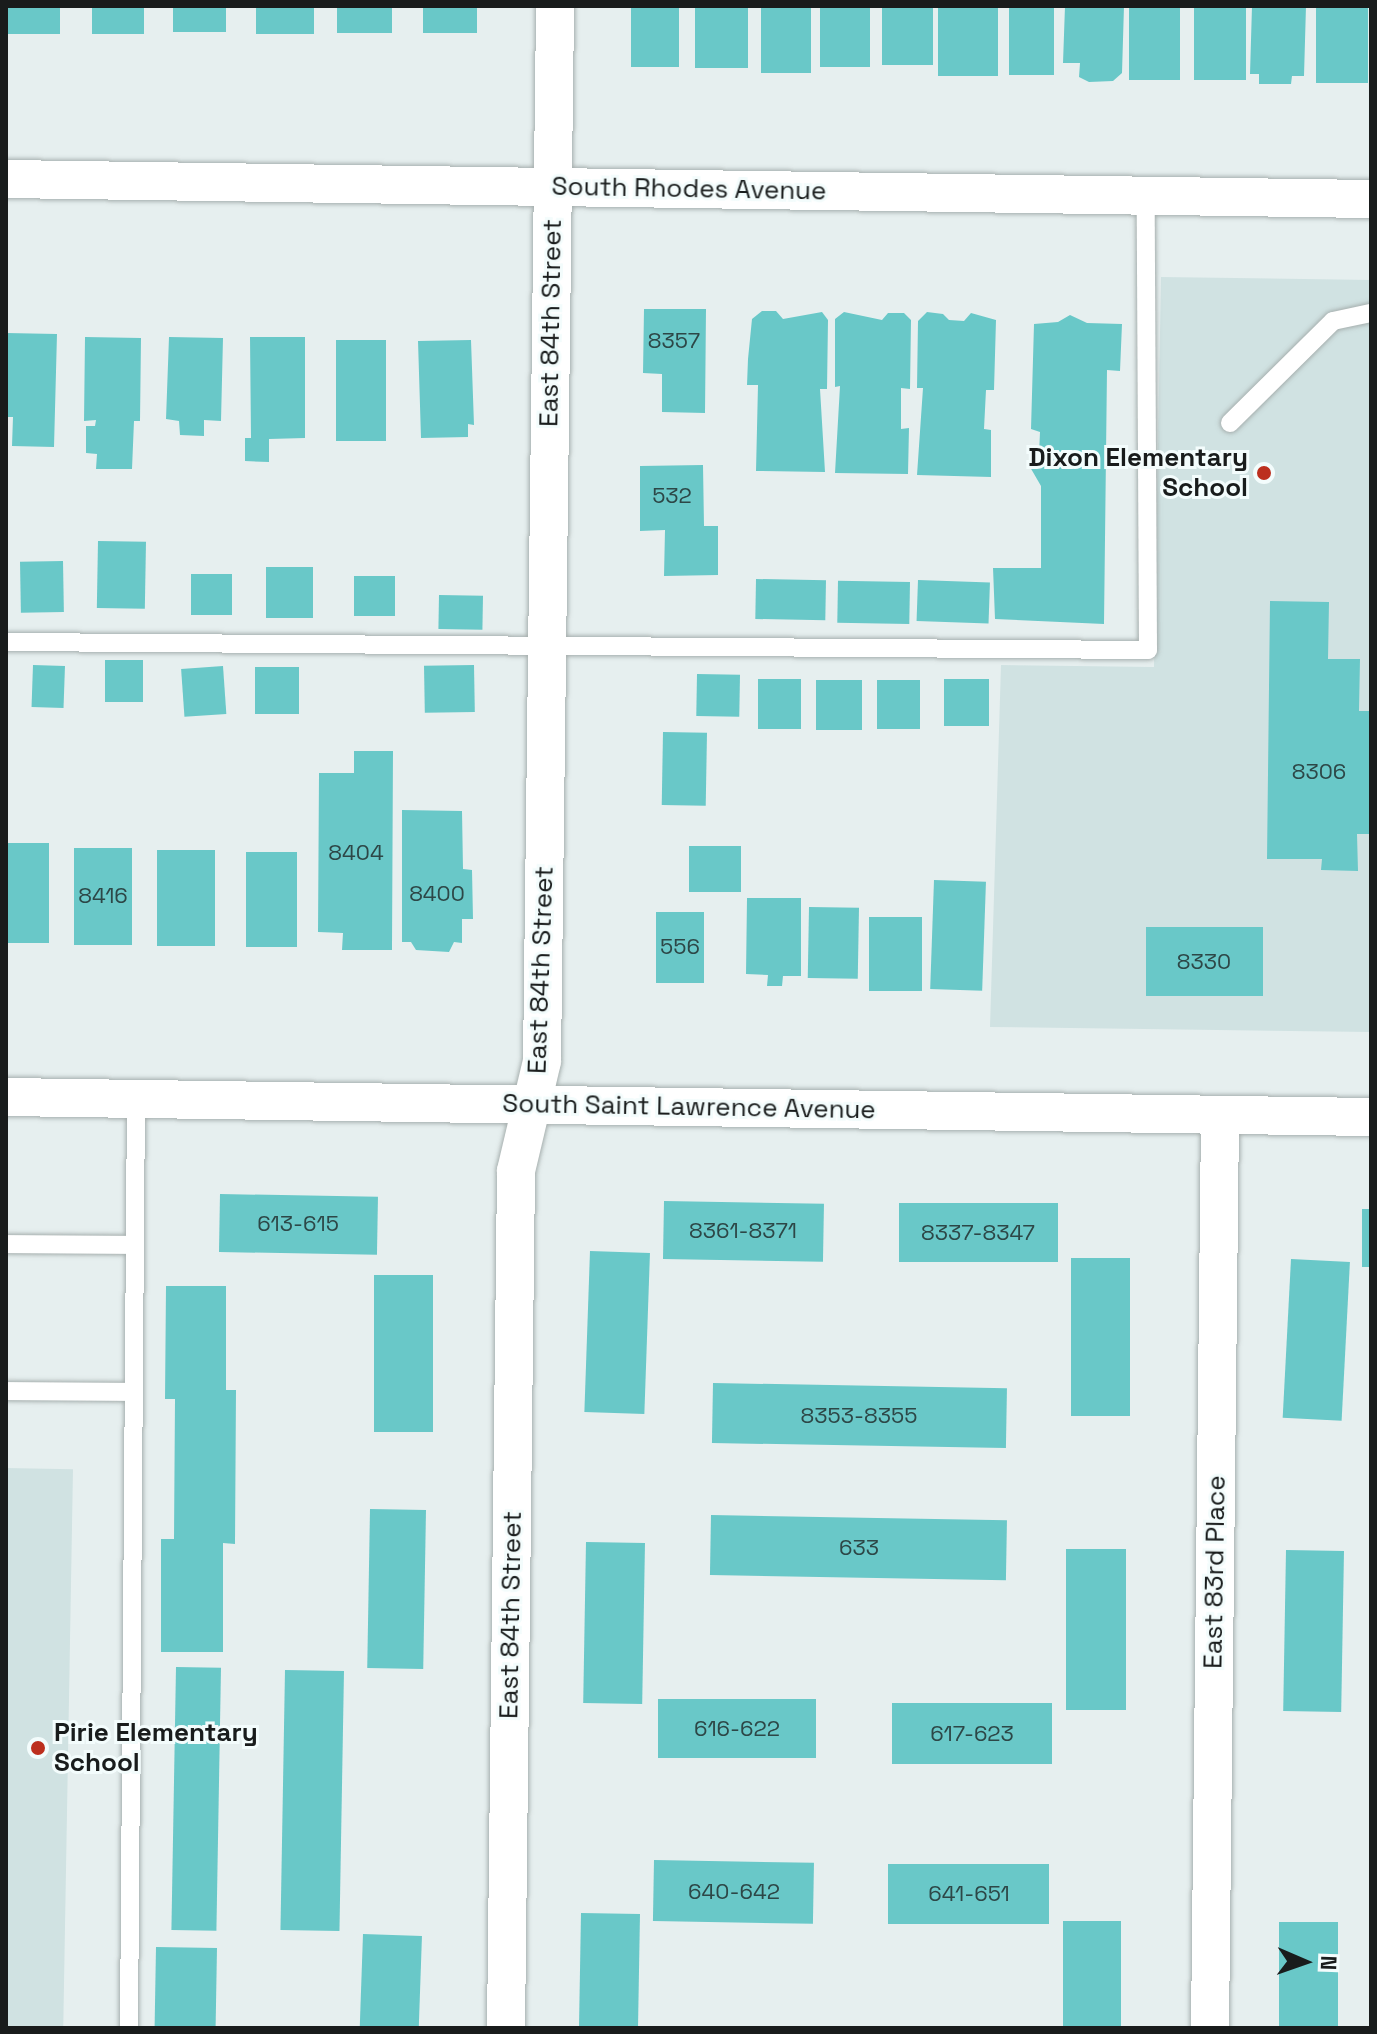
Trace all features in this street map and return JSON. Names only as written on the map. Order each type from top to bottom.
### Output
[{"type":"street","name":"East 84th Street","points":[[506,2028],[516,1171],[542,1061],[555,6]]},
{"type":"street","name":"South Rhodes Avenue","points":[[6,179],[1371,199]]},
{"type":"street","name":"South Saint Lawrence Avenue","points":[[6,1097],[1371,1117]]},
{"type":"street","name":"East 83rd Place","points":[[1210,2028],[1220,1115]]},
{"type":"lane","points":[[6,642],[1148,650],[1146,196]]},
{"type":"lane","points":[[1230,423],[1333,321],[1371,313]]},
{"type":"lane","points":[[129,2028],[136,1099]]},
{"type":"lane","points":[[6,1244],[135,1245]]},
{"type":"lane","points":[[6,1391],[134,1392]]},
{"type":"shaded area","name":"Dixon Elementary School","points":[[1161,277],[1371,280],[1371,1032],[990,1027],[1001,665],[1154,667]]},
{"type":"shaded area","name":"Pirie Elementary School","points":[[6,1468],[73,1469],[63,2028],[6,2028]]},
{"type":"building","points":[[6,6],[60,6],[60,34],[6,34]]},
{"type":"building","points":[[92,6],[144,6],[144,34],[92,34]]},
{"type":"building","points":[[173,6],[226,6],[226,32],[173,32]]},
{"type":"building","points":[[256,6],[314,6],[314,34],[256,34]]},
{"type":"building","points":[[337,6],[392,6],[392,33],[337,33]]},
{"type":"building","points":[[423,6],[477,6],[477,33],[423,33]]},
{"type":"building","points":[[631,6],[679,6],[679,67],[631,67]]},
{"type":"building","points":[[695,6],[748,6],[748,68],[695,68]]},
{"type":"building","points":[[761,6],[811,6],[811,73],[761,73]]},
{"type":"building","points":[[820,6],[870,6],[870,67],[820,67]]},
{"type":"building","points":[[882,6],[933,6],[933,65],[882,65]]},
{"type":"building","points":[[938,6],[998,6],[998,76],[938,76]]},
{"type":"building","points":[[1009,6],[1054,6],[1054,75],[1009,75]]},
{"type":"building","points":[[1065,6],[1124,6],[1122,73],[1113,81],[1089,82],[1079,77],[1080,63],[1063,63]]},
{"type":"building","points":[[1129,6],[1180,6],[1180,80],[1129,80]]},
{"type":"building","points":[[1194,6],[1246,6],[1246,80],[1194,80]]},
{"type":"building","points":[[1252,6],[1306,6],[1304,76],[1292,76],[1291,84],[1259,84],[1259,74],[1250,74]]},
{"type":"building","points":[[1316,6],[1368,6],[1368,83],[1316,83]]},
{"type":"building","points":[[644,309],[706,309],[705,413],[662,412],[662,374],[643,373]]},
{"type":"building","points":[[762,311],[776,311],[783,319],[822,312],[828,320],[827,389],[820,389],[825,472],[756,471],[758,385],[747,385],[752,319]]},
{"type":"building","points":[[844,312],[882,320],[888,313],[904,313],[911,320],[910,389],[901,388],[901,429],[909,428],[908,474],[835,473],[840,386],[835,387],[835,319]]},
{"type":"building","points":[[927,312],[943,314],[949,320],[964,321],[971,313],[996,320],[994,390],[986,390],[984,429],[991,430],[991,477],[917,475],[923,388],[917,388],[918,321]]},
{"type":"building","points":[[1070,315],[1087,323],[1122,324],[1120,371],[1107,370],[1104,624],[995,619],[993,568],[1041,568],[1041,486],[1030,467],[1039,454],[1040,432],[1031,429],[1034,324],[1058,322]]},
{"type":"building","points":[[6,333],[57,334],[54,447],[12,446],[13,417],[6,417]]},
{"type":"building","points":[[85,337],[141,338],[140,421],[134,421],[132,469],[96,469],[97,454],[86,453],[86,426],[95,426],[96,420],[84,421]]},
{"type":"building","points":[[169,337],[223,338],[221,421],[204,420],[204,436],[180,435],[179,421],[166,419]]},
{"type":"building","points":[[250,337],[305,337],[305,438],[269,439],[269,462],[245,461],[245,438],[251,438]]},
{"type":"building","points":[[336,340],[386,340],[386,441],[336,441]]},
{"type":"building","points":[[471,340],[474,425],[468,424],[468,437],[421,438],[418,341]]},
{"type":"building","points":[[703,465],[704,526],[718,526],[718,575],[664,576],[665,530],[640,531],[640,466]]},
{"type":"building","points":[[98,541],[146,542],[145,609],[97,608]]},
{"type":"building","points":[[63,561],[64,612],[21,613],[20,562]]},
{"type":"building","points":[[266,567],[313,567],[313,618],[266,618]]},
{"type":"building","points":[[191,574],[232,574],[232,615],[191,615]]},
{"type":"building","points":[[354,576],[395,576],[395,616],[354,616]]},
{"type":"building","points":[[756,579],[826,580],[825,620],[755,619]]},
{"type":"building","points":[[918,580],[990,583],[989,623],[917,621]]},
{"type":"building","points":[[838,581],[910,582],[909,624],[837,623]]},
{"type":"building","points":[[439,595],[483,596],[482,630],[438,629]]},
{"type":"building","points":[[1270,601],[1329,602],[1328,659],[1360,659],[1359,711],[1371,711],[1371,834],[1357,834],[1358,871],[1321,870],[1322,859],[1267,859]]},
{"type":"building","points":[[105,660],[143,660],[143,702],[105,702]]},
{"type":"building","points":[[33,665],[65,666],[64,708],[32,707]]},
{"type":"building","points":[[474,665],[475,712],[425,713],[424,666]]},
{"type":"building","points":[[223,666],[226,714],[184,717],[181,669]]},
{"type":"building","points":[[255,667],[299,667],[299,714],[255,714]]},
{"type":"building","points":[[697,674],[740,675],[739,717],[696,716]]},
{"type":"building","points":[[758,679],[801,679],[801,729],[758,729]]},
{"type":"building","points":[[944,679],[989,679],[989,726],[944,726]]},
{"type":"building","points":[[816,680],[862,680],[862,730],[816,730]]},
{"type":"building","points":[[877,680],[920,680],[920,729],[877,729]]},
{"type":"building","points":[[663,732],[707,733],[706,806],[662,805]]},
{"type":"building","points":[[354,751],[393,751],[392,950],[342,950],[343,933],[318,932],[319,773],[354,773]]},
{"type":"building","points":[[402,810],[462,811],[463,869],[472,870],[473,919],[462,919],[462,943],[454,942],[449,952],[416,950],[411,942],[402,942]]},
{"type":"building","points":[[6,843],[49,843],[49,943],[6,943]]},
{"type":"building","points":[[689,846],[741,846],[741,892],[689,892]]},
{"type":"building","points":[[74,848],[132,848],[132,945],[74,945]]},
{"type":"building","points":[[157,850],[215,850],[215,946],[157,946]]},
{"type":"building","points":[[246,852],[297,852],[297,947],[246,947]]},
{"type":"building","points":[[934,880],[986,882],[982,991],[930,989]]},
{"type":"building","points":[[747,898],[801,898],[801,976],[783,976],[782,986],[767,986],[768,975],[746,974]]},
{"type":"building","points":[[809,907],[859,908],[858,979],[808,978]]},
{"type":"building","points":[[656,912],[704,912],[704,983],[656,983]]},
{"type":"building","points":[[869,917],[922,917],[922,991],[869,991]]},
{"type":"building","points":[[1146,927],[1263,927],[1263,996],[1146,996]]},
{"type":"building","points":[[220,1194],[378,1197],[377,1255],[219,1252]]},
{"type":"building","points":[[664,1201],[824,1204],[823,1262],[663,1259]]},
{"type":"building","points":[[899,1203],[1058,1203],[1058,1262],[899,1262]]},
{"type":"building","points":[[1362,1209],[1371,1209],[1371,1267],[1362,1267]]},
{"type":"building","points":[[590,1251],[650,1253],[644,1414],[584,1412]]},
{"type":"building","points":[[1071,1258],[1130,1258],[1130,1416],[1071,1416]]},
{"type":"building","points":[[1291,1259],[1350,1262],[1342,1421],[1283,1418]]},
{"type":"building","points":[[374,1275],[433,1275],[433,1432],[374,1432]]},
{"type":"building","points":[[166,1286],[226,1286],[226,1390],[236,1390],[235,1544],[223,1543],[223,1652],[161,1652],[161,1539],[174,1539],[175,1399],[165,1399]]},
{"type":"building","points":[[713,1383],[1007,1388],[1006,1448],[712,1443]]},
{"type":"building","points":[[370,1509],[426,1510],[423,1669],[367,1668]]},
{"type":"building","points":[[711,1515],[1007,1520],[1006,1580],[710,1575]]},
{"type":"building","points":[[586,1542],[645,1543],[642,1704],[583,1703]]},
{"type":"building","points":[[1066,1549],[1126,1549],[1126,1710],[1066,1710]]},
{"type":"building","points":[[1286,1550],[1344,1551],[1341,1712],[1283,1711]]},
{"type":"building","points":[[176,1667],[221,1668],[216,1931],[171,1930]]},
{"type":"building","points":[[285,1670],[344,1671],[339,1931],[280,1930]]},
{"type":"building","points":[[658,1699],[816,1699],[816,1758],[658,1758]]},
{"type":"building","points":[[892,1703],[1052,1703],[1052,1764],[892,1764]]},
{"type":"building","points":[[654,1860],[814,1863],[813,1924],[653,1921]]},
{"type":"building","points":[[888,1864],[1049,1864],[1049,1924],[888,1924]]},
{"type":"building","points":[[581,1913],[640,1914],[638,2028],[579,2028]]},
{"type":"building","points":[[1063,1921],[1121,1921],[1121,2028],[1063,2028]]},
{"type":"building","points":[[1279,1922],[1338,1922],[1338,2028],[1279,2028]]},
{"type":"building","points":[[363,1934],[422,1936],[419,2028],[360,2028]]},
{"type":"building","points":[[156,1947],[217,1948],[216,2028],[155,2028]]},
{"type":"place","name":"Dixon Elementary School","points":[[1264,473]]},
{"type":"place","name":"Pirie Elementary School","points":[[38,1748]]}]
